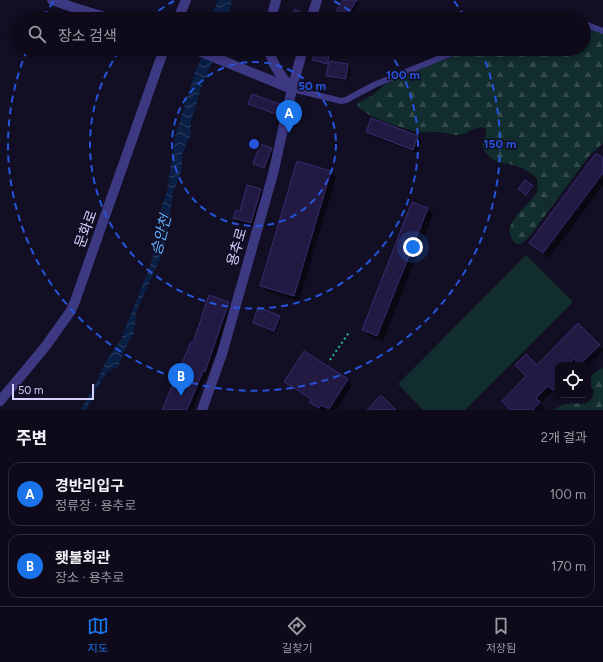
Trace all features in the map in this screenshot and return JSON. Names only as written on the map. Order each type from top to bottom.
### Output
[{"type":"street","points":[[52,0],[90,12]]},
{"type":"street","points":[[181,12],[186,0]]},
{"type":"street","points":[[273,12],[276,0]]},
{"type":"street","points":[[313,12],[317,0]]},
{"type":"street","name":"문화로","points":[[0,401],[45,347],[74,304],[162,56]]},
{"type":"street","points":[[211,56],[292,89]]},
{"type":"street","points":[[271,56],[281,77],[292,89]]},
{"type":"street","name":"용추로","points":[[202,410],[222,354],[272,174],[300,56]]},
{"type":"lane","points":[[591,27],[603,31]]},
{"type":"lane","points":[[292,89],[341,101],[346,100],[374,85],[445,56]]},
{"type":"path","points":[[330,360],[350,331]]},
{"type":"green space","points":[[591,29],[603,34],[603,143],[589,156],[530,236],[524,242],[516,244],[512,239],[510,227],[518,214],[537,192],[537,179],[523,169],[510,164],[495,161],[490,157],[485,152],[483,145],[486,129],[480,127],[458,135],[441,132],[418,132],[394,125],[360,109],[357,104],[359,102],[373,95],[385,84],[453,56],[591,56]]},
{"type":"green space","points":[[526,255],[573,302],[465,410],[423,410],[398,384]]},
{"type":"green space","points":[[603,368],[603,410],[553,410],[565,404],[583,404],[590,401],[594,391],[591,387],[591,376]]},
{"type":"water","points":[[218,0],[232,0],[229,12],[213,11]]},
{"type":"water","name":"승안천","points":[[202,56],[215,56],[201,88],[191,122],[191,134],[182,154],[182,169],[173,193],[164,250],[137,310],[134,333],[126,347],[118,367],[113,368],[104,376],[86,410],[80,410],[93,389],[106,361],[121,339],[150,266],[160,229],[160,210],[167,192],[175,136],[196,69]]},
{"type":"building","points":[[343,0],[357,0],[349,12],[335,12]]},
{"type":"building","points":[[295,9],[300,12],[293,12]]},
{"type":"building","points":[[313,56],[329,56],[327,64],[312,60]]},
{"type":"building","points":[[329,61],[348,64],[346,79],[326,76]]},
{"type":"building","points":[[252,94],[282,105],[278,115],[248,104]]},
{"type":"building","points":[[371,118],[418,136],[413,150],[366,132]]},
{"type":"building","points":[[260,144],[272,148],[264,168],[253,164]]},
{"type":"building","points":[[596,153],[603,158],[603,173],[543,253],[529,243]]},
{"type":"building","points":[[297,161],[331,171],[294,296],[260,286]]},
{"type":"building","points":[[525,180],[533,186],[526,195],[518,189]]},
{"type":"building","points":[[247,185],[261,189],[251,223],[233,218],[236,210],[240,211]]},
{"type":"building","points":[[412,202],[428,208],[377,336],[362,330]]},
{"type":"building","points":[[209,295],[229,302],[205,372],[203,371],[187,410],[162,410],[191,342],[193,343]]},
{"type":"building","points":[[258,307],[280,316],[274,331],[253,323]]},
{"type":"building","points":[[578,323],[600,345],[582,362],[578,362],[574,359],[571,362],[555,362],[555,388],[553,390],[548,386],[536,398],[540,402],[533,410],[510,410],[502,401],[526,376],[515,365],[526,354],[537,365]]},
{"type":"building","points":[[304,351],[348,379],[329,409],[321,405],[319,408],[309,402],[311,399],[284,382]]},
{"type":"building","points":[[381,395],[396,410],[367,410]]},
{"type":"place","name":"경반리입구","points":[[289,133]]},
{"type":"place","name":"횃불회관","points":[[181,396]]}]
